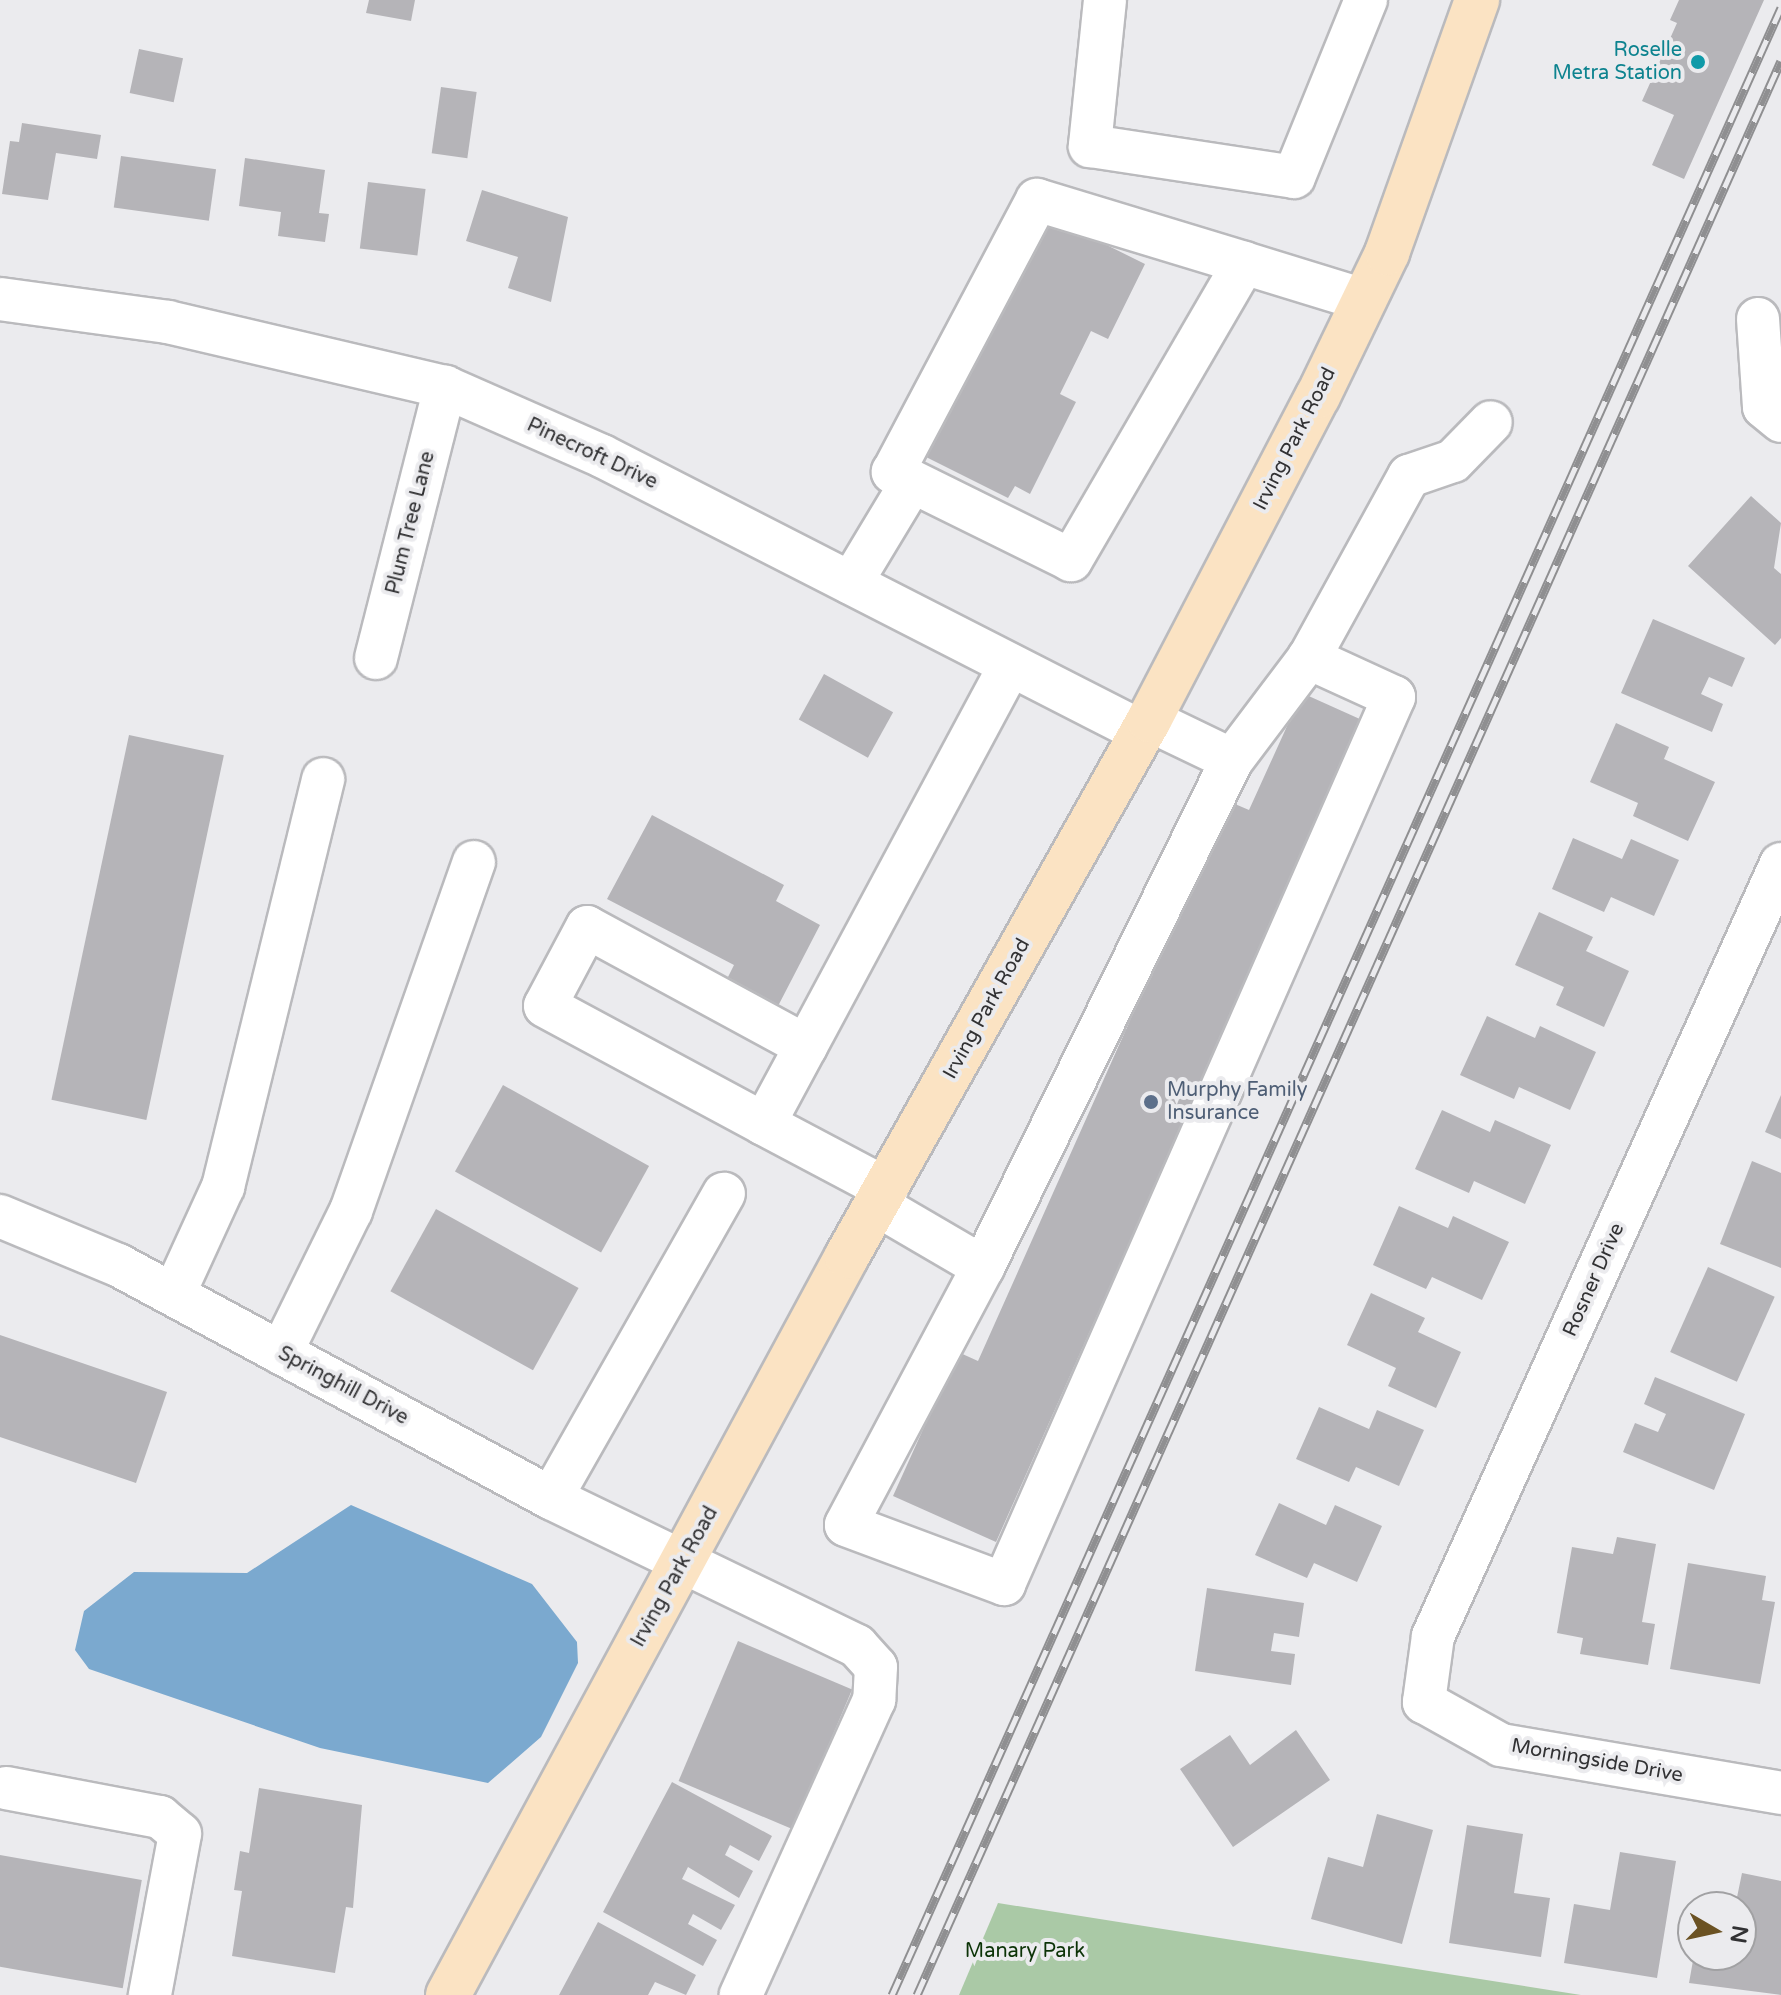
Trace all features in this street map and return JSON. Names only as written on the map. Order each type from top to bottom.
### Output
[{"type":"main road","name":"Irving Park Road","points":[[448,1995],[882,1197],[1145,726],[1364,300],[1447,99],[1477,0]]},
{"type":"street","points":[[1105,0],[1090,146],[1294,177],[1366,0]]},
{"type":"street","points":[[1244,263],[1071,560],[893,472],[1037,200],[1244,263],[1364,300]]},
{"type":"street","name":"Pinecroft Drive","points":[[0,299],[168,322],[445,387],[602,456],[1010,665],[1145,726],[1232,760]]},
{"type":"street","points":[[1758,319],[1764,407],[1781,421]]},
{"type":"street","name":"Plum Tree Lane","points":[[376,658],[445,387]]},
{"type":"street","points":[[1309,658],[1394,697],[1004,1584],[846,1525],[983,1267],[1232,760],[1309,658],[1409,476],[1453,461],[1491,422]]},
{"type":"street","points":[[851,583],[912,482]]},
{"type":"street","points":[[764,1124],[1010,665]]},
{"type":"street","points":[[174,1294],[223,1187],[323,779]]},
{"type":"street","points":[[281,1353],[351,1211],[474,862]]},
{"type":"street","name":"Rosner Drive","points":[[1424,1702],[1433,1636],[1781,864]]},
{"type":"street","points":[[806,1046],[587,927],[545,1006],[764,1124],[882,1197],[983,1267]]},
{"type":"street","points":[[551,1498],[724,1194]]},
{"type":"street","name":"Springhill Drive","points":[[0,1216],[174,1294],[551,1498],[682,1565],[857,1646],[876,1667],[874,1700],[741,1995]]},
{"type":"street","name":"Morningside Drive","points":[[1424,1702],[1501,1745],[1781,1793]]},
{"type":"street","points":[[6,1788],[160,1817],[180,1834],[150,1995]]},
{"type":"green space","name":"Manary Park","points":[[998,1903],[1581,1995],[959,1995]]},
{"type":"water","points":[[351,1505],[532,1584],[577,1642],[578,1663],[541,1737],[488,1783],[320,1748],[89,1669],[75,1650],[84,1611],[134,1572],[247,1573]]},
{"type":"building","points":[[369,0],[415,0],[411,21],[366,13]]},
{"type":"building","name":"Roselle Metra Station","points":[[1679,0],[1764,0],[1684,179],[1652,165],[1674,115],[1642,101],[1677,23],[1670,20]]},
{"type":"building","points":[[139,49],[183,58],[174,102],[130,93]]},
{"type":"building","points":[[441,87],[477,92],[467,158],[432,153]]},
{"type":"building","points":[[22,123],[101,135],[97,159],[56,153],[48,200],[2,194],[10,141],[19,142]]},
{"type":"building","points":[[121,156],[216,169],[209,221],[114,207]]},
{"type":"building","points":[[245,158],[325,170],[319,213],[329,214],[325,242],[278,236],[281,212],[239,206]]},
{"type":"building","points":[[368,182],[426,189],[417,256],[360,249]]},
{"type":"building","points":[[482,190],[568,217],[551,302],[508,288],[518,257],[466,241]]},
{"type":"building","points":[[1044,214],[1145,264],[1108,339],[1091,331],[1060,394],[1076,402],[1030,494],[1015,486],[1008,498],[924,456]]},
{"type":"building","points":[[1751,496],[1781,523],[1774,568],[1781,574],[1781,638],[1775,645],[1688,566]]},
{"type":"building","points":[[1653,619],[1745,658],[1732,687],[1709,677],[1701,694],[1723,704],[1712,732],[1621,693]]},
{"type":"building","points":[[824,674],[893,712],[868,758],[799,719]]},
{"type":"building","points":[[1302,693],[1362,720],[996,1542],[893,1496],[958,1352],[978,1361],[1228,801],[1249,810]]},
{"type":"building","points":[[1616,723],[1669,747],[1664,759],[1715,782],[1688,841],[1633,816],[1638,803],[1590,782]]},
{"type":"building","points":[[129,735],[224,755],[146,1120],[51,1100]]},
{"type":"building","points":[[652,815],[784,885],[776,901],[820,925],[777,1008],[726,981],[734,965],[607,899]]},
{"type":"building","points":[[1573,838],[1622,859],[1631,839],[1679,860],[1654,916],[1611,897],[1604,912],[1552,889]]},
{"type":"building","points":[[1539,912],[1593,937],[1586,951],[1629,971],[1604,1027],[1556,1005],[1564,987],[1515,965]]},
{"type":"building","points":[[1487,1016],[1535,1038],[1540,1026],[1596,1052],[1570,1110],[1519,1087],[1514,1099],[1460,1075]]},
{"type":"building","points":[[503,1085],[649,1166],[601,1253],[455,1172]]},
{"type":"building","points":[[1781,1095],[1781,1139],[1765,1132]]},
{"type":"building","points":[[1442,1110],[1490,1132],[1495,1120],[1551,1145],[1525,1204],[1474,1181],[1469,1193],[1415,1169]]},
{"type":"building","points":[[1752,1161],[1781,1173],[1781,1268],[1720,1244]]},
{"type":"building","points":[[1399,1206],[1448,1228],[1453,1216],[1509,1242],[1482,1300],[1432,1277],[1426,1289],[1373,1265]]},
{"type":"building","points":[[436,1209],[579,1288],[533,1370],[390,1291]]},
{"type":"building","points":[[1708,1267],[1775,1297],[1737,1382],[1670,1352]]},
{"type":"building","points":[[1371,1293],[1425,1318],[1418,1332],[1461,1352],[1436,1408],[1388,1386],[1396,1368],[1347,1345]]},
{"type":"building","points":[[0,1335],[167,1392],[136,1483],[0,1437]]},
{"type":"building","points":[[1655,1377],[1745,1414],[1714,1490],[1623,1452],[1635,1423],[1658,1432],[1666,1414],[1644,1404]]},
{"type":"building","points":[[1319,1407],[1369,1429],[1377,1410],[1424,1430],[1399,1486],[1356,1467],[1349,1482],[1296,1459]]},
{"type":"building","points":[[1279,1503],[1326,1525],[1335,1505],[1382,1526],[1357,1582],[1314,1563],[1307,1578],[1255,1555]]},
{"type":"building","points":[[1617,1537],[1656,1544],[1642,1622],[1655,1624],[1648,1665],[1580,1654],[1583,1638],[1557,1633],[1572,1547],[1613,1554]]},
{"type":"building","points":[[1688,1563],[1766,1576],[1762,1600],[1775,1602],[1760,1684],[1670,1669]]},
{"type":"building","points":[[1207,1588],[1304,1603],[1299,1637],[1274,1633],[1271,1651],[1295,1654],[1291,1685],[1195,1671]]},
{"type":"building","points":[[738,1641],[852,1689],[793,1829],[679,1781]]},
{"type":"building","points":[[1296,1730],[1330,1780],[1233,1847],[1180,1769],[1230,1735],[1250,1765]]},
{"type":"building","points":[[672,1782],[772,1836],[759,1861],[730,1845],[725,1855],[753,1871],[739,1898],[688,1867],[682,1879],[735,1905],[721,1930],[693,1914],[688,1924],[717,1940],[703,1966],[603,1912]]},
{"type":"building","points":[[259,1788],[362,1805],[353,1908],[346,1907],[335,1973],[232,1956],[242,1891],[234,1890],[240,1851],[249,1853]]},
{"type":"building","points":[[1377,1814],[1433,1830],[1402,1944],[1311,1919],[1328,1857],[1363,1867]]},
{"type":"building","points":[[1467,1825],[1523,1834],[1514,1893],[1550,1898],[1541,1957],[1449,1943]]},
{"type":"building","points":[[1620,1852],[1676,1861],[1657,1978],[1564,1963],[1574,1904],[1610,1910]]},
{"type":"building","points":[[0,1855],[142,1880],[123,1988],[0,1967]]},
{"type":"building","points":[[1742,1873],[1781,1881],[1781,1995],[1689,1983],[1691,1971],[1757,1971],[1757,1891],[1738,1891]]},
{"type":"building","points":[[598,1922],[696,1975],[686,1995],[655,1982],[648,1995],[559,1995]]},
{"type":"railway","points":[[892,1995],[1781,8]]},
{"type":"railway","points":[[917,1995],[1781,61]]},
{"type":"place","name":"Roselle Metra Station","points":[[1698,62]]},
{"type":"place","name":"Murphy Family Insurance","points":[[1151,1102]]}]
